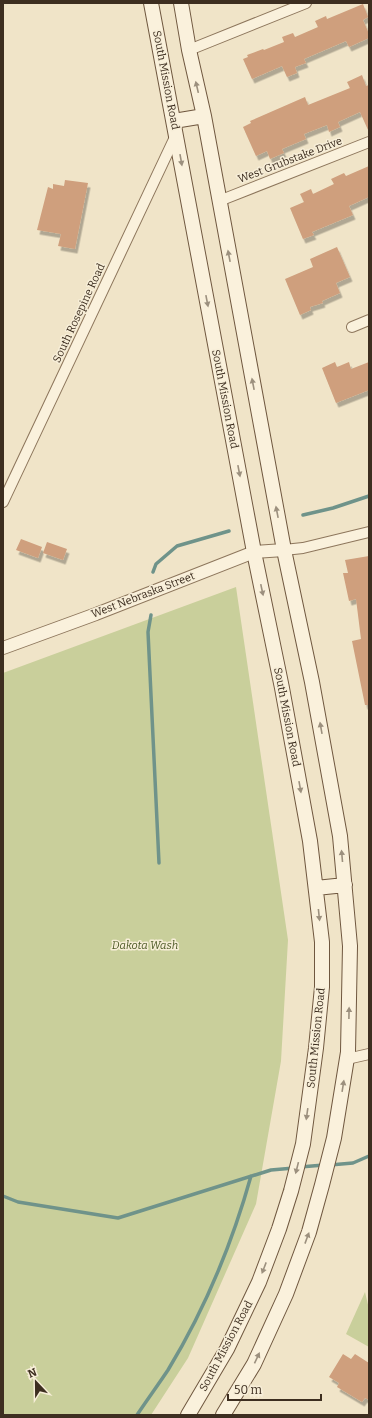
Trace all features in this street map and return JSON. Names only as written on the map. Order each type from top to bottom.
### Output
[{"type":"main road","name":"South Mission Road","points":[[151,3],[254,552],[285,703],[310,841],[322,942],[322,987],[316,1048],[303,1144],[291,1192],[259,1282],[227,1349],[188,1415]]},
{"type":"main road","points":[[181,3],[189,50],[204,116],[284,550],[312,682],[339,829],[350,946],[347,1059],[334,1138],[322,1186],[309,1232],[286,1294],[254,1364],[223,1415]]},
{"type":"main road","points":[[175,128],[204,116]]},
{"type":"main road","points":[[316,888],[345,885]]},
{"type":"street","points":[[189,50],[306,3]]},
{"type":"street","name":"South Rosepine Road","points":[[3,502],[175,128]]},
{"type":"street","name":"West Grubstake Drive","points":[[219,201],[369,142]]},
{"type":"street","points":[[352,327],[369,320]]},
{"type":"street","points":[[284,550],[303,548],[369,532]]},
{"type":"street","name":"West Nebraska Street","points":[[3,648],[96,614],[254,552],[284,550]]},
{"type":"street","points":[[347,1059],[369,1054]]},
{"type":"green space","name":"Dakota Wash","points":[[236,587],[288,940],[281,1061],[256,1204],[188,1358],[151,1415],[3,1415],[3,673]]},
{"type":"green space","points":[[365,1292],[369,1309],[369,1347],[346,1334]]},
{"type":"building","points":[[363,4],[368,17],[363,20],[369,34],[369,38],[349,47],[346,41],[304,59],[306,63],[295,67],[297,73],[287,77],[282,66],[252,79],[243,59],[248,57],[247,55],[284,42],[282,37],[293,33],[295,37],[318,27],[315,21],[326,16],[327,19]]},
{"type":"building","points":[[362,75],[366,86],[369,85],[369,132],[360,112],[338,122],[340,127],[329,132],[327,125],[304,134],[306,139],[282,149],[284,153],[270,159],[267,151],[256,156],[243,127],[251,123],[250,121],[305,97],[308,105],[350,88],[347,82]]},
{"type":"building","points":[[369,166],[369,197],[349,206],[353,215],[312,232],[314,235],[303,239],[290,208],[304,202],[300,194],[311,189],[313,194],[334,184],[331,179],[344,173],[346,176]]},
{"type":"building","points":[[65,180],[88,183],[75,249],[58,246],[61,234],[37,230],[48,187],[53,189],[53,184],[64,186]]},
{"type":"building","points":[[337,247],[350,277],[336,283],[340,293],[322,301],[323,303],[310,307],[311,310],[300,315],[285,279],[313,267],[310,259]]},
{"type":"building","points":[[335,362],[337,367],[349,362],[351,369],[369,362],[369,390],[336,403],[322,368]]},
{"type":"building","points":[[21,539],[42,547],[38,558],[16,550]]},
{"type":"building","points":[[47,542],[67,549],[63,560],[43,553]]},
{"type":"building","points":[[369,556],[369,705],[365,705],[352,641],[361,639],[356,599],[349,601],[343,573],[348,573],[345,560]]},
{"type":"building","points":[[343,1354],[351,1359],[355,1354],[369,1363],[369,1400],[365,1398],[362,1402],[337,1387],[339,1383],[329,1377]]},
{"type":"waterway","points":[[303,515],[333,508],[369,496]]},
{"type":"waterway","points":[[153,572],[156,564],[177,546],[229,531]]},
{"type":"waterway","points":[[151,615],[148,632],[159,863]]},
{"type":"waterway","name":"Dakota Wash","points":[[330,1165],[353,1163],[369,1156]]},
{"type":"waterway","name":"Dakota Wash","points":[[300,1167],[324,1165]]},
{"type":"waterway","name":"Dakota Wash","points":[[3,1196],[18,1202],[118,1218],[271,1170],[294,1168]]},
{"type":"waterway","points":[[137,1415],[168,1370],[206,1300],[226,1251],[251,1176]]}]
